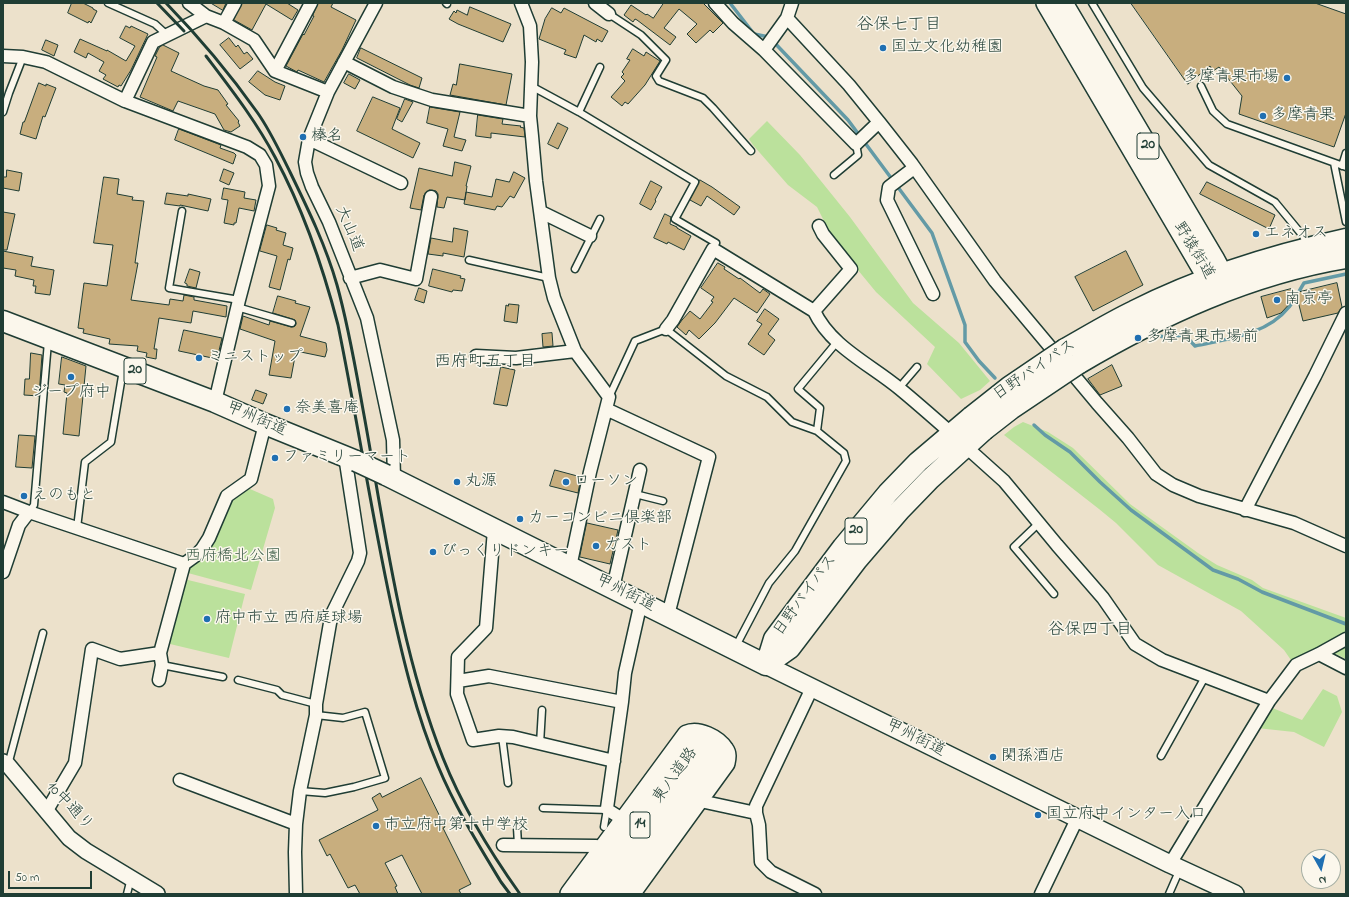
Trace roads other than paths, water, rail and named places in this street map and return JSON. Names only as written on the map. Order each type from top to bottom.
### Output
[{"type":"highway","name":"日野バイパス","points":[[766,665],[774,639],[843,547],[888,493],[918,462],[958,440],[977,423],[1009,387],[1065,349],[1135,310],[1217,281],[1260,260],[1346,239]]},
{"type":"highway","name":"日野バイパス","points":[[977,423],[1017,404],[1078,364],[1136,331],[1173,313],[1217,281],[1289,270],[1346,258]]},
{"type":"highway","name":"甲州街道","points":[[3,321],[215,402],[350,458],[766,665]]},
{"type":"main road","name":"野猿街道","points":[[1046,3],[1217,281]]},
{"type":"main road","name":"野猿街道","points":[[1064,3],[1217,281]]},
{"type":"main road","name":"甲州街道","points":[[766,665],[1175,867],[1235,894]]},
{"type":"main road","points":[[570,894],[686,735],[692,733],[712,740],[724,750],[726,756],[725,763],[630,894]]},
{"type":"main road","name":"東八道路","points":[[590,894],[712,740]]},
{"type":"main road","name":"東八道路","points":[[610,894],[712,740]]},
{"type":"street","points":[[189,3],[206,16],[224,22],[254,40],[275,71],[328,92]]},
{"type":"street","points":[[224,22],[235,3]]},
{"type":"street","points":[[275,71],[311,3]]},
{"type":"street","name":"大山道","points":[[376,3],[328,92],[309,139],[305,162],[312,187],[329,222],[367,318],[393,440],[390,477]]},
{"type":"street","points":[[521,3],[530,26],[532,43],[530,116],[549,278],[558,309],[575,351],[607,403],[709,457],[668,615]]},
{"type":"street","points":[[594,3],[609,14]]},
{"type":"street","points":[[715,3],[733,23],[769,43],[861,140],[879,122]]},
{"type":"street","points":[[769,43],[787,18],[792,3]]},
{"type":"street","points":[[125,100],[153,42],[166,34],[206,16]]},
{"type":"street","points":[[787,18],[849,85],[879,122],[995,281],[1101,408],[1128,438],[1156,474],[1173,485],[1199,496],[1294,523],[1346,546]]},
{"type":"street","points":[[3,56],[23,57],[46,62],[125,100],[246,147],[260,155],[266,165],[270,186],[238,304],[215,402]]},
{"type":"street","points":[[344,62],[393,87],[432,100],[530,116]]},
{"type":"street","points":[[309,139],[401,183]]},
{"type":"street","points":[[914,168],[889,187],[887,200],[933,294]]},
{"type":"street","points":[[350,278],[380,270],[416,278],[431,197]]},
{"type":"street","points":[[541,212],[590,236]]},
{"type":"street","points":[[814,311],[851,269],[823,234],[819,226]]},
{"type":"street","points":[[666,329],[673,320],[713,249],[814,311],[819,321],[837,342],[899,388],[1004,481],[1103,598],[1135,644],[1162,660],[1269,701]]},
{"type":"street","points":[[1245,510],[1346,313]]},
{"type":"street","points":[[476,356],[516,358],[575,351]]},
{"type":"street","points":[[570,567],[590,472],[607,403]]},
{"type":"street","points":[[159,680],[161,659],[184,564],[202,549],[209,538],[227,496],[251,479],[265,424]]},
{"type":"street","points":[[296,894],[296,824],[300,791],[333,612],[358,561],[360,553],[350,458]]},
{"type":"street","points":[[613,588],[640,470]]},
{"type":"street","points":[[3,502],[184,564]]},
{"type":"street","points":[[3,572],[19,525],[29,512]]},
{"type":"street","points":[[494,530],[486,628],[458,657],[457,694],[473,740],[502,736],[614,761]]},
{"type":"street","points":[[624,820],[607,808],[625,673],[641,602]]},
{"type":"street","points":[[1175,867],[1269,701],[1296,665],[1346,639]]},
{"type":"street","points":[[46,812],[75,763],[92,649],[120,659],[161,659]]},
{"type":"street","points":[[1319,654],[1346,668]]},
{"type":"street","points":[[458,681],[489,676],[622,702]]},
{"type":"street","points":[[812,688],[756,806],[756,813],[759,825],[761,862],[771,872],[814,894]]},
{"type":"street","name":"10中通り","points":[[6,763],[69,838],[86,851],[157,894]]},
{"type":"street","points":[[180,780],[296,824]]},
{"type":"street","points":[[699,798],[705,802],[756,813]]},
{"type":"street","points":[[1040,894],[1077,819]]},
{"type":"street","points":[[503,845],[596,846],[602,850]]},
{"type":"lane","points":[[108,3],[155,24],[166,34]]},
{"type":"lane","points":[[1092,3],[1143,88],[1209,165],[1275,202],[1303,236],[1307,248]]},
{"type":"lane","points":[[609,14],[641,35],[666,60],[656,76],[659,81],[703,98],[751,151]]},
{"type":"lane","points":[[3,112],[23,57]]},
{"type":"lane","points":[[579,112],[600,67]]},
{"type":"lane","points":[[531,86],[579,112],[695,182],[674,219],[716,243],[713,249]]},
{"type":"lane","points":[[1200,86],[1213,111],[1227,124],[1344,167],[1346,154]]},
{"type":"lane","points":[[834,175],[858,155],[861,140]]},
{"type":"lane","points":[[1334,163],[1346,222]]},
{"type":"lane","points":[[182,211],[169,288],[238,304],[292,323]]},
{"type":"lane","points":[[576,269],[590,236],[600,219]]},
{"type":"lane","points":[[469,260],[549,278]]},
{"type":"lane","points":[[607,403],[636,341],[666,329],[726,376],[767,397],[792,422],[817,431],[844,453],[846,461],[795,551],[769,583],[734,649]]},
{"type":"lane","points":[[29,512],[34,505],[49,339]]},
{"type":"lane","points":[[817,431],[820,408],[798,390],[837,342]]},
{"type":"lane","points":[[77,528],[85,462],[111,442],[124,367]]},
{"type":"lane","points":[[899,388],[917,367]]},
{"type":"lane","points":[[635,494],[663,501]]},
{"type":"lane","points":[[1039,523],[1014,547],[1054,594]]},
{"type":"lane","points":[[6,763],[43,633]]},
{"type":"lane","points":[[161,659],[223,677]]},
{"type":"lane","points":[[1161,756],[1205,677]]},
{"type":"lane","points":[[238,680],[277,690],[282,695],[343,718],[365,712],[385,778],[354,787],[325,793],[300,791]]},
{"type":"lane","points":[[540,744],[542,710]]},
{"type":"lane","points":[[502,736],[508,783]]},
{"type":"lane","points":[[543,808],[608,810],[604,826]]},
{"type":"lane","points":[[517,827],[518,845]]},
{"type":"lane","points":[[1169,894],[1175,867]]},
{"type":"lane","points":[[127,894],[131,878]]},
{"type":"waterway","points":[[730,3],[754,34],[769,37],[848,120],[932,233],[965,325],[965,342],[979,361],[995,378]]},
{"type":"waterway","points":[[1159,336],[1165,337],[1185,335],[1195,346],[1246,334],[1270,324],[1280,316],[1291,304],[1304,283],[1346,274]]},
{"type":"waterway","points":[[1034,425],[1045,435],[1070,452],[1131,510],[1213,570],[1238,579],[1262,592],[1346,624]]},
{"type":"railway","points":[[157,3],[184,31]]},
{"type":"railway","points":[[166,3],[214,56],[262,119],[275,141],[322,242],[333,270],[345,317],[395,589],[415,675],[443,758],[459,794],[487,845],[520,894]]},
{"type":"railway","points":[[206,56],[243,105],[268,144],[295,198],[312,240],[338,325],[391,604],[400,645],[423,726],[438,766],[467,825],[501,882],[510,894]]},
{"type":"place","name":"国立文化幼稚園","points":[[883,48]]},
{"type":"place","name":"多摩青果市場","points":[[1287,78]]},
{"type":"place","name":"多摩青果","points":[[1263,116]]},
{"type":"place","name":"榛名","points":[[303,137]]},
{"type":"place","name":"エネオス","points":[[1256,234]]},
{"type":"place","name":"南京亭","points":[[1277,300]]},
{"type":"place","name":"多摩青果市場前","points":[[1138,338]]},
{"type":"place","name":"ミニストップ","points":[[199,358]]},
{"type":"place","name":"ジープ府中","points":[[71,377]]},
{"type":"place","name":"奈美喜庵","points":[[287,409]]},
{"type":"place","name":"ファミリーマート","points":[[275,458]]},
{"type":"place","name":"丸源","points":[[457,482]]},
{"type":"place","name":"ローソン","points":[[566,482]]},
{"type":"place","name":"えのもと","points":[[24,496]]},
{"type":"place","name":"カーコンビニ倶楽部","points":[[520,519]]},
{"type":"place","name":"ガスト","points":[[596,546]]},
{"type":"place","name":"びっくりドンキー","points":[[433,552]]},
{"type":"place","name":"府中市立 西府庭球場","points":[[207,619]]},
{"type":"place","name":"関孫酒店","points":[[993,757]]},
{"type":"place","name":"国立府中インター入口","points":[[1038,815]]},
{"type":"place","name":"市立府中第十中学校","points":[[376,826]]},
{"type":"district","name":"谷保七丁目","points":[[899,26]]},
{"type":"district","name":"西府町五丁目","points":[[485,363]]},
{"type":"district","name":"谷保四丁目","points":[[1090,631]]},
{"type":"park label","name":"西府橋北公園","points":[[233,557]]}]
